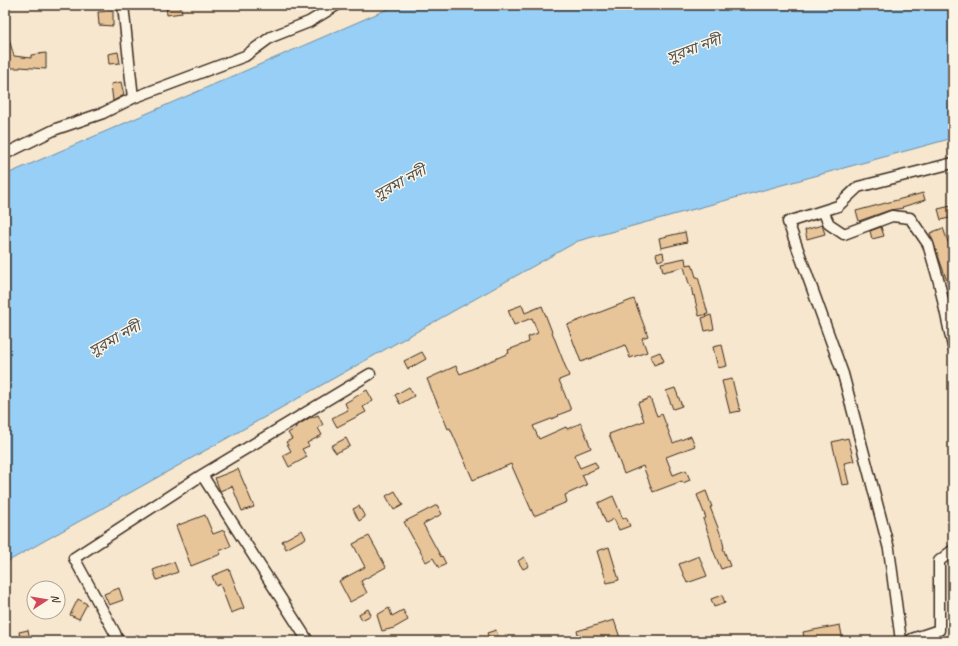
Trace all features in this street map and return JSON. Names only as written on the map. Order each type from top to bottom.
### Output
[{"type":"street","points":[[123,5],[133,98]]},
{"type":"street","points":[[5,154],[56,129],[103,113],[133,98],[245,56],[271,37],[309,22],[337,5]]},
{"type":"street","points":[[901,641],[890,548],[843,374],[788,222],[838,206],[858,187],[953,163]]},
{"type":"street","points":[[823,211],[829,224],[844,234],[892,216],[910,218],[928,244],[939,282],[953,348]]},
{"type":"street","points":[[118,641],[74,558],[202,475],[370,374]]},
{"type":"street","points":[[202,475],[308,641]]},
{"type":"street","points":[[911,641],[912,639],[939,630],[940,561],[953,550]]},
{"type":"water","name":"সুরমা নদী","points":[[397,5],[953,5],[953,138],[578,241],[5,563],[5,175]]},
{"type":"building","points":[[166,5],[180,5],[182,13],[167,15]]},
{"type":"building","points":[[113,11],[113,26],[99,25],[98,12]]},
{"type":"building","points":[[5,36],[8,36],[14,56],[31,58],[31,55],[46,53],[46,69],[20,67],[5,68]]},
{"type":"building","points":[[118,52],[120,63],[109,64],[108,54]]},
{"type":"building","points":[[121,82],[124,95],[113,101],[111,84]]},
{"type":"building","points":[[923,193],[925,200],[859,221],[856,211]]},
{"type":"building","points":[[951,206],[953,217],[941,220],[938,209]]},
{"type":"building","points":[[822,225],[825,234],[807,239],[805,230]]},
{"type":"building","points":[[881,227],[884,236],[872,239],[870,231]]},
{"type":"building","points":[[943,228],[953,256],[953,295],[930,233]]},
{"type":"building","points":[[685,232],[687,242],[661,248],[659,238]]},
{"type":"building","points":[[663,252],[664,259],[658,261],[656,254]]},
{"type":"building","points":[[685,258],[686,265],[692,264],[696,277],[698,277],[708,314],[699,316],[694,295],[693,296],[684,267],[663,272],[661,263]]},
{"type":"building","points":[[634,299],[648,336],[642,338],[647,352],[630,358],[625,345],[581,362],[567,325]]},
{"type":"building","points":[[522,305],[525,313],[542,306],[569,376],[559,380],[571,410],[533,426],[539,439],[566,427],[567,429],[581,423],[591,448],[574,455],[580,468],[595,462],[598,468],[582,475],[587,485],[565,495],[567,502],[534,516],[511,464],[473,480],[450,428],[448,429],[427,379],[456,366],[460,374],[509,353],[508,350],[529,342],[528,337],[538,333],[532,318],[514,325],[508,310]]},
{"type":"building","points":[[711,315],[714,329],[705,331],[702,318]]},
{"type":"building","points":[[722,345],[727,366],[718,368],[713,347]]},
{"type":"building","points":[[422,352],[426,359],[408,369],[404,361]]},
{"type":"building","points":[[660,352],[664,361],[654,365],[650,356]]},
{"type":"building","points":[[732,379],[740,411],[730,413],[722,381]]},
{"type":"building","points":[[409,387],[414,396],[400,404],[395,395]]},
{"type":"building","points":[[675,388],[682,406],[673,409],[666,391]]},
{"type":"building","points":[[367,390],[373,401],[363,407],[366,412],[337,427],[332,418],[348,410],[345,403]]},
{"type":"building","points":[[650,398],[657,416],[662,414],[673,443],[691,436],[695,446],[666,457],[673,475],[686,470],[690,480],[683,483],[682,481],[653,492],[643,466],[624,474],[609,434],[644,421],[638,403]]},
{"type":"building","points":[[318,415],[323,425],[318,428],[322,435],[307,443],[309,446],[302,449],[307,457],[289,467],[283,455],[291,451],[286,442],[292,439],[288,433],[311,417]]},
{"type":"building","points":[[346,438],[350,446],[336,453],[331,446]]},
{"type":"building","points":[[848,438],[854,461],[844,463],[849,484],[842,485],[832,442]]},
{"type":"building","points":[[238,469],[254,507],[242,511],[232,486],[220,491],[215,478]]},
{"type":"building","points":[[395,491],[403,505],[394,510],[386,496]]},
{"type":"building","points":[[706,491],[730,566],[721,569],[713,550],[703,519],[706,518],[697,495]]},
{"type":"building","points":[[613,496],[623,519],[626,517],[630,526],[619,530],[614,519],[606,523],[598,503]]},
{"type":"building","points":[[437,505],[442,514],[423,524],[446,564],[439,568],[433,558],[426,562],[404,522]]},
{"type":"building","points":[[359,506],[365,517],[359,521],[353,509]]},
{"type":"building","points":[[205,515],[213,534],[224,530],[231,546],[219,551],[221,554],[191,566],[176,526]]},
{"type":"building","points":[[302,530],[306,538],[286,549],[282,541]]},
{"type":"building","points":[[369,536],[386,567],[361,581],[367,593],[350,602],[339,581],[365,567],[353,544]]},
{"type":"building","points":[[609,547],[619,580],[607,583],[597,551]]},
{"type":"building","points":[[699,556],[707,576],[687,583],[679,564]]},
{"type":"building","points":[[524,557],[529,566],[523,569],[518,561]]},
{"type":"building","points":[[174,562],[178,572],[157,580],[153,570]]},
{"type":"building","points":[[229,569],[244,608],[231,613],[220,584],[216,586],[212,576]]},
{"type":"building","points":[[119,588],[123,600],[109,605],[104,594]]},
{"type":"building","points":[[722,595],[725,603],[714,607],[711,599]]},
{"type":"building","points":[[78,599],[87,604],[79,619],[70,615]]},
{"type":"building","points":[[389,608],[392,616],[403,610],[408,620],[394,628],[382,631],[377,615]]},
{"type":"building","points":[[368,609],[371,615],[362,620],[359,614]]},
{"type":"building","points":[[614,620],[621,641],[580,641],[577,631]]},
{"type":"building","points":[[840,625],[843,641],[805,641],[803,632]]},
{"type":"building","points":[[28,630],[30,639],[21,641],[19,632]]},
{"type":"building","points":[[496,630],[499,639],[490,641],[487,633]]}]
